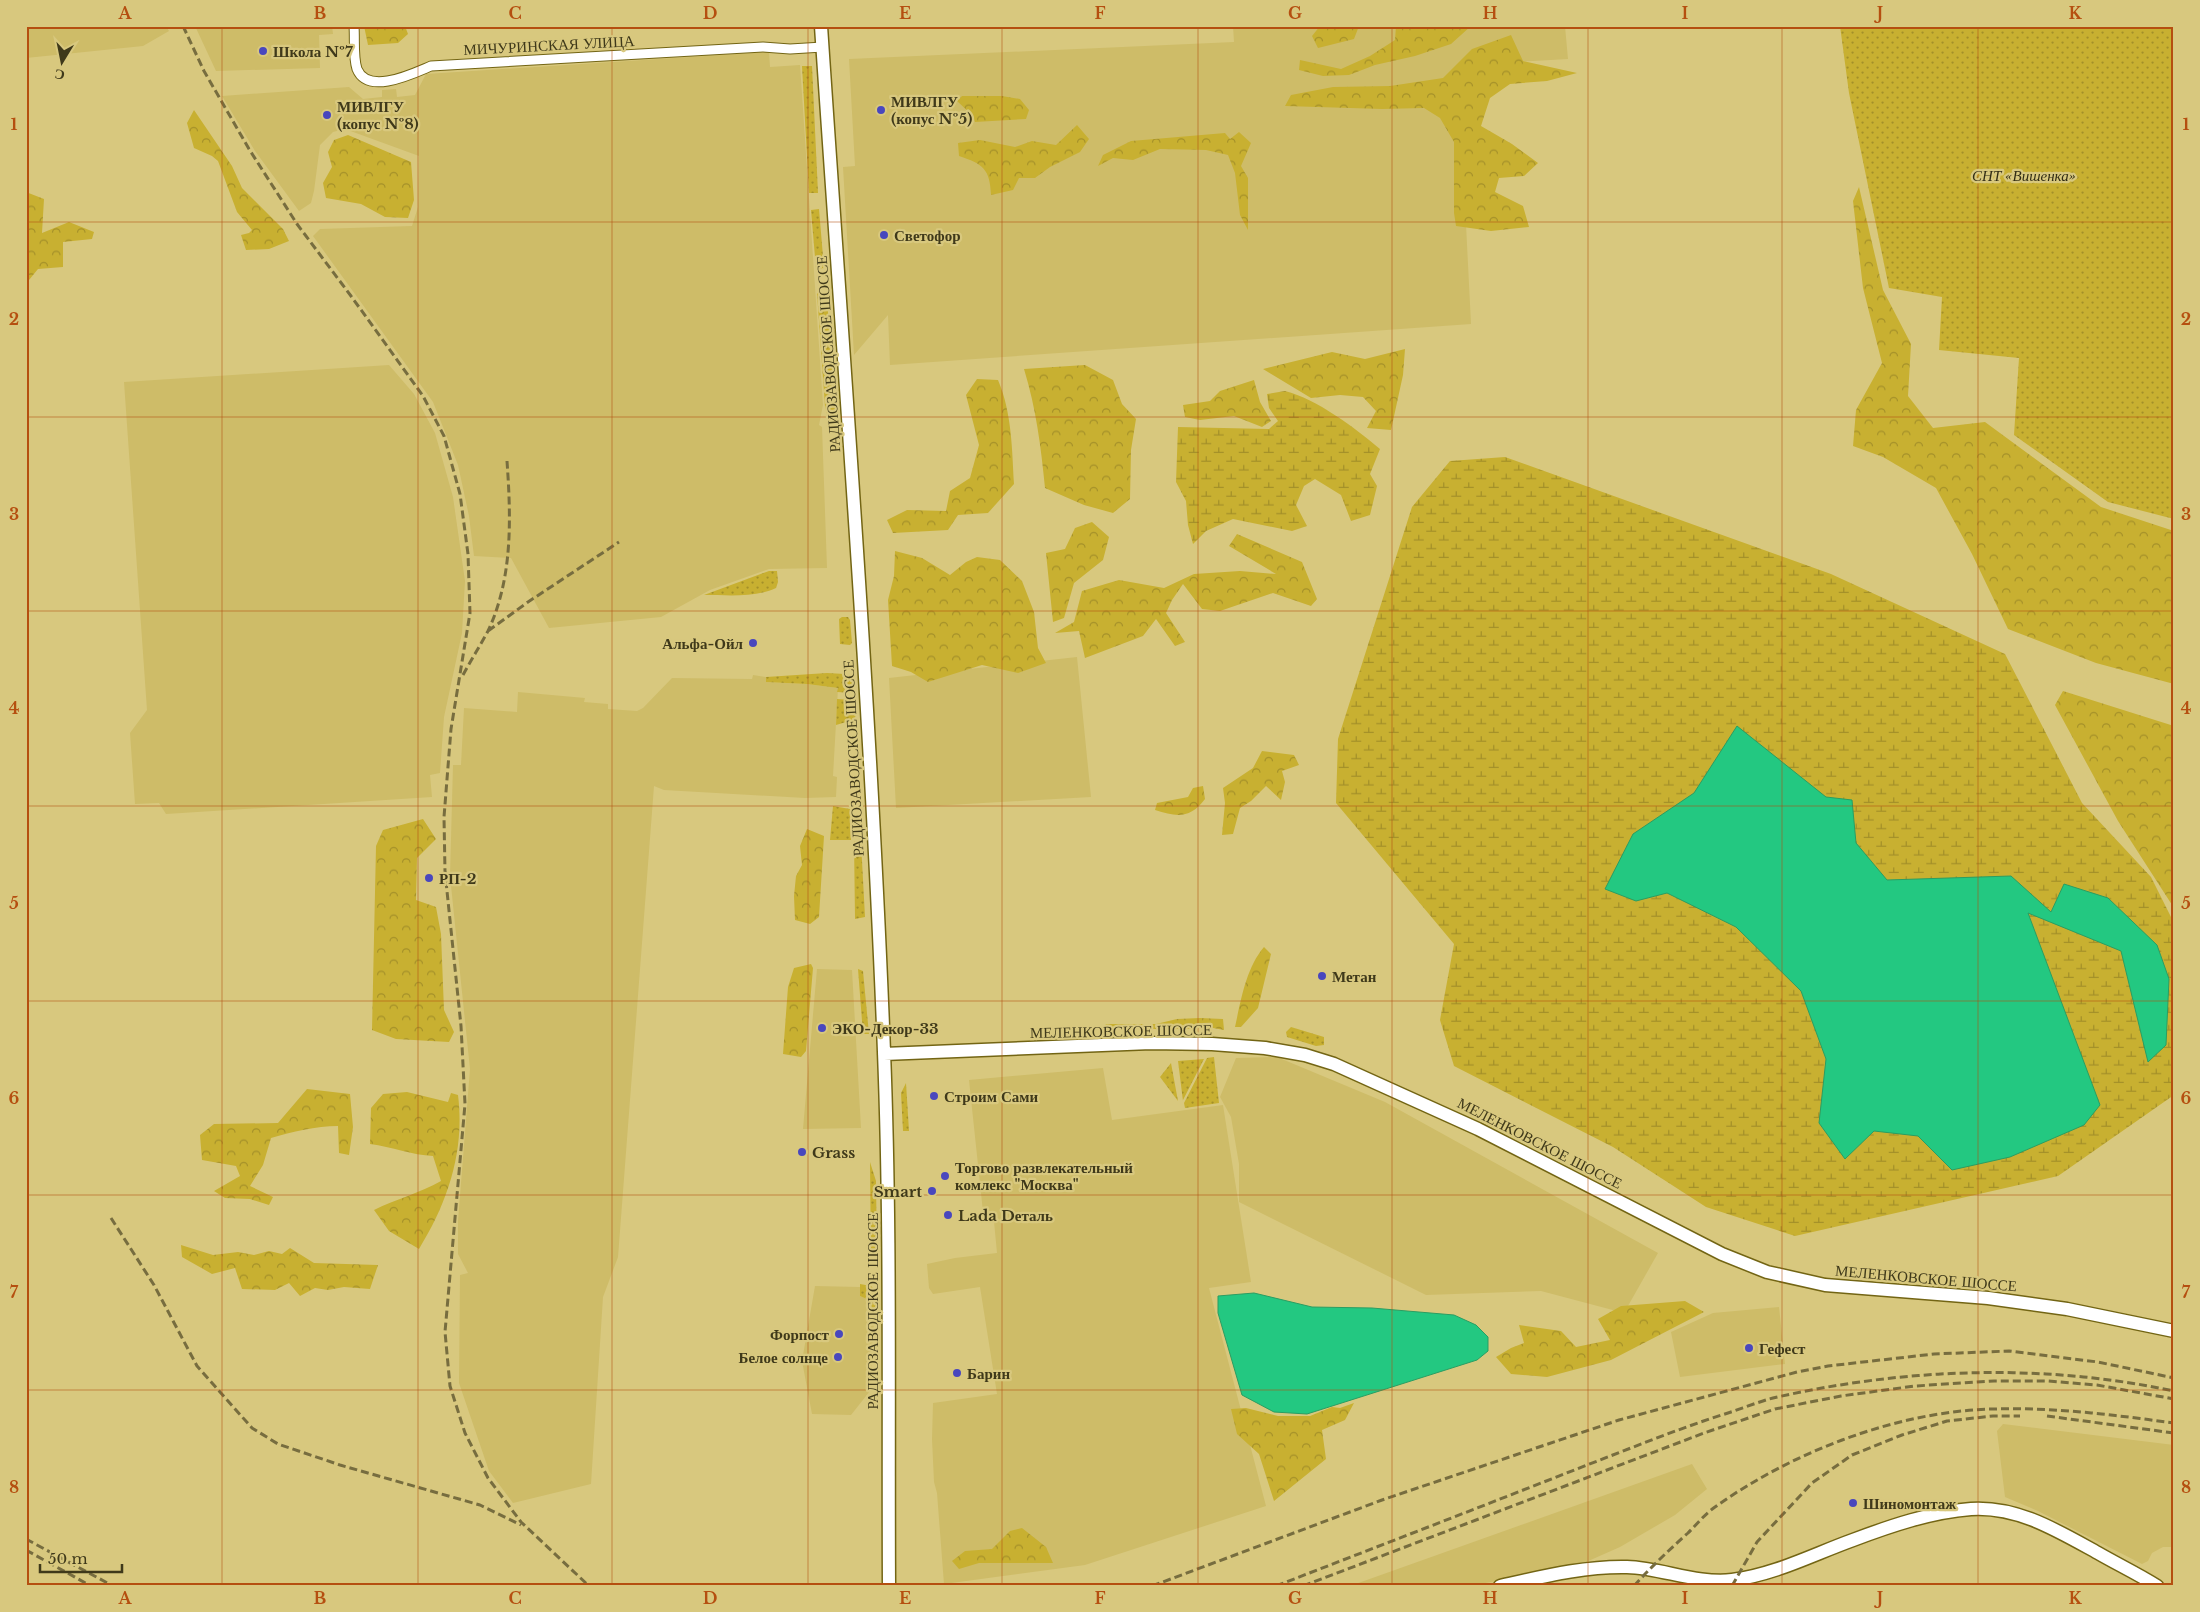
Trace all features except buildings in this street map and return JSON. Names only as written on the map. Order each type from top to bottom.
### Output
[{"type":"main road","name":"РАДИОЗАВОДСКОЕ ШОССЕ","points":[[821,26],[866,697],[884,1054],[889,1277],[890,1586]]},
{"type":"main road","name":"МЕЛЕНКОВСКОЕ ШОССЕ","points":[[884,1054],[1160,1043],[1256,1048],[1305,1055],[1334,1064],[1478,1129],[1722,1254],[1767,1272],[1826,1285],[1988,1298],[2067,1309],[2174,1331]]},
{"type":"main road","points":[[1500,1586],[1600,1568],[1649,1569],[1699,1580],[1734,1580],[1768,1572],[1855,1539],[1946,1512],[1972,1509],[2010,1512],[2046,1525],[2157,1586]]},
{"type":"street","name":"МИЧУРИНСКАЯ УЛИЦА","points":[[354,26],[357,68],[362,76],[375,81],[396,81],[431,66],[764,47],[823,47]]},
{"type":"shaded area","points":[[26,26],[166,26],[169,31],[143,46],[26,58]]},
{"type":"shaded area","name":"Школа №7","points":[[195,26],[332,26],[333,34],[319,35],[320,68],[216,71]]},
{"type":"shaded area","points":[[1233,26],[1565,26],[1568,59],[1458,65],[1471,324],[890,365],[888,315],[854,355],[843,167],[855,166],[849,59],[1234,42]]},
{"type":"shaded area","points":[[769,52],[770,67],[800,65],[823,405],[819,425],[822,427],[827,568],[769,569],[710,590],[661,617],[549,628],[511,558],[474,556],[469,516],[458,465],[433,402],[313,236],[320,229],[412,226],[418,207],[419,156],[345,129],[333,132],[320,145],[311,203],[299,211],[255,151],[222,96],[349,87],[363,99],[382,97],[382,90],[396,89],[397,97],[415,95],[426,74]]},
{"type":"shaded area","points":[[389,365],[414,394],[435,433],[453,497],[465,581],[462,633],[444,717],[440,773],[430,775],[432,797],[166,814],[159,803],[135,804],[130,733],[147,710],[124,382]]},
{"type":"shaded area","points":[[1077,657],[1091,797],[896,808],[889,678]]},
{"type":"shaded area","points":[[753,675],[766,677],[766,682],[838,688],[833,776],[837,777],[836,797],[805,798],[664,790],[654,786],[618,1257],[603,1297],[591,1484],[513,1503],[489,1471],[459,1383],[460,1275],[468,1273],[458,1254],[458,1221],[470,1069],[450,876],[453,765],[461,765],[464,708],[517,712],[518,692],[585,698],[584,702],[608,704],[608,709],[637,711],[643,708],[672,678],[752,679]]},
{"type":"shaded area","points":[[1737,726],[1826,797],[1852,800],[1856,843],[1887,880],[2011,876],[2051,912],[2064,884],[2108,898],[2157,945],[2169,979],[2166,1045],[2148,1062],[2121,951],[2028,913],[2100,1105],[2084,1125],[2010,1157],[1952,1170],[1918,1136],[1874,1131],[1845,1159],[1819,1123],[1826,1059],[1801,991],[1736,927],[1667,893],[1636,901],[1605,889],[1633,834],[1694,793]]},
{"type":"shaded area","points":[[817,969],[852,970],[861,1128],[803,1129]]},
{"type":"shaded area","points":[[1277,1057],[1385,1102],[1658,1253],[1624,1313],[1541,1291],[1426,1295],[1239,1202],[1239,1164],[1231,1117],[1220,1097],[1236,1058]]},
{"type":"shaded area","points":[[1103,1068],[1112,1120],[1223,1105],[1251,1282],[1209,1288],[1266,1506],[1085,1565],[944,1584],[937,1493],[934,1482],[933,1403],[997,1394],[980,1287],[933,1294],[929,1288],[927,1264],[955,1258],[997,1253],[993,1211],[983,1212],[969,1080]]},
{"type":"shaded area","points":[[815,1286],[860,1287],[860,1296],[871,1301],[874,1321],[870,1391],[851,1415],[812,1414],[802,1361]]},
{"type":"shaded area","points":[[1254,1293],[1312,1307],[1372,1308],[1454,1315],[1476,1325],[1488,1337],[1488,1351],[1477,1360],[1307,1414],[1274,1412],[1242,1395],[1218,1313],[1218,1296]]},
{"type":"shaded area","points":[[1779,1307],[1785,1364],[1680,1377],[1671,1332],[1713,1313]]},
{"type":"shaded area","points":[[2003,1424],[2174,1445],[2174,1547],[2163,1547],[2152,1553],[2148,1561],[2142,1564],[2038,1511],[2005,1497],[1997,1431]]},
{"type":"shaded area","points":[[1692,1464],[1707,1489],[1675,1515],[1620,1547],[1577,1566],[1469,1586],[1350,1586]]},
{"type":"green space","points":[[364,26],[405,26],[408,34],[398,43],[368,45]]},
{"type":"green space","points":[[1320,26],[1359,26],[1354,39],[1318,48],[1312,36]]},
{"type":"green space","points":[[1396,26],[1471,26],[1451,44],[1415,56],[1375,65],[1349,75],[1323,76],[1299,70],[1300,60],[1341,69],[1370,56],[1395,40]]},
{"type":"green space","name":"СНТ «Вишенка»","points":[[1840,26],[2174,26],[2174,519],[2108,502],[2014,435],[2019,358],[1939,350],[1942,297],[1889,288],[1849,93]]},
{"type":"green space","points":[[1511,35],[1523,61],[1577,73],[1547,81],[1510,84],[1490,98],[1481,126],[1512,144],[1538,163],[1524,176],[1499,178],[1495,192],[1523,206],[1529,227],[1491,231],[1456,226],[1454,213],[1454,142],[1440,118],[1424,108],[1382,109],[1285,106],[1291,95],[1333,87],[1390,86],[1443,78],[1472,49]]},
{"type":"green space","points":[[802,66],[812,66],[818,193],[809,193]]},
{"type":"green space","points":[[962,96],[1002,96],[1020,99],[1029,110],[1026,119],[975,122],[973,116],[957,101]]},
{"type":"green space","points":[[194,110],[232,166],[242,188],[283,229],[289,241],[269,249],[246,250],[241,235],[252,230],[237,212],[218,161],[212,156],[194,148],[187,123]]},
{"type":"green space","points":[[1077,125],[1089,139],[1080,152],[1050,167],[1035,178],[1019,178],[1013,190],[991,195],[989,179],[984,169],[974,162],[959,156],[958,143],[980,140],[1015,147],[1032,141],[1056,145]]},
{"type":"green space","points":[[1239,132],[1251,143],[1241,166],[1248,178],[1248,230],[1240,215],[1235,173],[1228,155],[1206,150],[1160,149],[1133,160],[1113,158],[1098,166],[1103,155],[1131,141],[1225,133],[1230,139]]},
{"type":"green space","points":[[348,135],[411,162],[414,200],[408,218],[385,217],[361,204],[326,198],[323,183],[332,167],[328,152],[334,140]]},
{"type":"green space","points":[[1859,187],[1883,290],[1911,344],[1908,396],[1933,428],[1985,422],[2101,507],[2174,531],[2174,684],[2096,663],[2008,629],[1972,554],[1936,488],[1883,457],[1853,446],[1856,410],[1882,363],[1863,288],[1853,201]]},
{"type":"green space","points":[[26,192],[44,199],[42,233],[69,222],[94,232],[92,239],[63,242],[63,267],[38,269],[29,280],[26,279]]},
{"type":"green space","points":[[819,209],[824,268],[816,269],[811,210]]},
{"type":"green space","points":[[827,292],[830,353],[835,371],[836,434],[831,434],[825,406],[817,293]]},
{"type":"green space","points":[[1405,349],[1403,375],[1391,430],[1367,428],[1376,411],[1363,397],[1340,395],[1311,398],[1263,369],[1332,352],[1365,359]]},
{"type":"green space","points":[[1085,365],[1113,380],[1122,404],[1136,419],[1131,450],[1130,499],[1113,513],[1084,505],[1045,488],[1032,398],[1024,369]]},
{"type":"green space","points":[[977,379],[998,380],[1003,393],[1009,418],[1014,484],[988,513],[958,515],[948,530],[893,533],[887,520],[907,510],[946,511],[950,491],[970,478],[979,445],[966,395]]},
{"type":"green space","points":[[1254,380],[1260,402],[1271,421],[1262,427],[1234,416],[1200,420],[1185,417],[1183,405],[1210,401],[1220,391]]},
{"type":"green space","points":[[1285,391],[1323,407],[1380,449],[1370,474],[1377,486],[1370,515],[1351,521],[1341,495],[1315,479],[1304,486],[1296,505],[1307,526],[1292,531],[1233,519],[1206,531],[1193,544],[1188,525],[1186,501],[1176,482],[1178,427],[1269,429],[1278,421],[1269,408],[1267,394]]},
{"type":"green space","points":[[1505,457],[1831,574],[2005,654],[2082,803],[2151,877],[2174,923],[2174,1095],[2058,1176],[1795,1236],[1706,1207],[1613,1147],[1454,1066],[1440,1020],[1454,944],[1336,803],[1338,739],[1412,507],[1450,461]]},
{"type":"green space","points":[[1092,522],[1109,537],[1103,560],[1074,583],[1064,618],[1053,622],[1046,553],[1065,549],[1075,528]]},
{"type":"green space","points":[[1237,534],[1302,562],[1317,599],[1311,606],[1273,593],[1220,611],[1202,609],[1183,584],[1166,613],[1185,642],[1175,646],[1156,619],[1143,636],[1085,658],[1079,631],[1055,633],[1074,622],[1082,591],[1119,580],[1164,588],[1194,574],[1240,571],[1276,574],[1229,546]]},
{"type":"green space","points":[[895,551],[922,558],[950,575],[966,562],[977,557],[1000,560],[1022,581],[1034,612],[1038,648],[1046,663],[1018,673],[982,665],[928,682],[911,672],[892,666],[888,600],[894,576]]},
{"type":"green space","points":[[769,571],[777,571],[778,582],[776,588],[768,591],[741,595],[704,595]]},
{"type":"green space","points":[[848,617],[850,620],[852,643],[850,645],[840,644],[839,619]]},
{"type":"green space","points":[[827,673],[845,674],[853,683],[854,693],[837,692],[838,688],[807,684],[766,682],[766,677]]},
{"type":"green space","points":[[2063,691],[2174,726],[2174,908],[2118,821],[2055,705]]},
{"type":"green space","points":[[837,699],[853,700],[858,704],[858,710],[853,719],[836,725]]},
{"type":"green space","points":[[1262,751],[1294,755],[1299,765],[1282,771],[1285,782],[1281,800],[1266,786],[1251,801],[1240,808],[1233,834],[1222,835],[1225,803],[1223,788],[1253,768]]},
{"type":"green space","points":[[1203,786],[1205,799],[1199,806],[1188,813],[1177,815],[1155,810],[1157,803],[1188,797],[1193,788]]},
{"type":"green space","points":[[833,806],[850,809],[851,840],[830,840]]},
{"type":"green space","points":[[423,819],[436,839],[417,858],[416,900],[436,907],[441,934],[444,1010],[454,1032],[449,1042],[396,1039],[372,1030],[376,846],[383,830]]},
{"type":"green space","points":[[807,829],[824,836],[819,917],[810,924],[795,920],[794,896],[796,876],[802,865],[800,846]]},
{"type":"green space","points":[[854,841],[861,842],[865,917],[855,919]]},
{"type":"green space","points":[[1264,947],[1271,954],[1258,1008],[1241,1027],[1235,1027],[1248,974]]},
{"type":"green space","points":[[811,964],[813,968],[806,1051],[801,1057],[783,1054],[788,987],[794,968]]},
{"type":"green space","points":[[858,969],[863,971],[869,1034],[863,1034]]},
{"type":"green space","points":[[1177,1019],[1223,1019],[1224,1030],[1202,1026],[1189,1029],[1103,1029],[1106,1024],[1156,1024]]},
{"type":"green space","points":[[1291,1027],[1324,1037],[1324,1045],[1316,1046],[1287,1037],[1286,1032]]},
{"type":"green space","points":[[1214,1057],[1219,1103],[1185,1108],[1184,1103],[1207,1058]]},
{"type":"green space","points":[[1204,1059],[1183,1100],[1183,1101],[1178,1061]]},
{"type":"green space","points":[[1171,1063],[1178,1101],[1160,1077]]},
{"type":"green space","points":[[906,1083],[909,1131],[903,1131],[901,1093]]},
{"type":"green space","points":[[307,1089],[350,1094],[353,1127],[349,1155],[339,1153],[338,1126],[313,1128],[271,1138],[263,1165],[250,1186],[273,1197],[269,1205],[250,1199],[225,1198],[214,1191],[240,1176],[236,1166],[202,1160],[200,1135],[214,1124],[278,1123]]},
{"type":"green space","points":[[407,1092],[448,1102],[451,1093],[458,1095],[460,1116],[459,1136],[452,1175],[438,1213],[419,1249],[389,1231],[374,1210],[441,1181],[433,1156],[370,1144],[371,1108],[383,1094]]},
{"type":"green space","points":[[870,1162],[876,1181],[877,1258],[871,1264]]},
{"type":"green space","points":[[181,1245],[213,1255],[238,1252],[254,1255],[269,1251],[282,1254],[290,1248],[314,1263],[378,1265],[370,1289],[344,1287],[328,1290],[315,1288],[300,1296],[289,1283],[275,1290],[242,1289],[235,1268],[212,1274],[182,1257]]},
{"type":"green space","points":[[860,1284],[871,1286],[876,1291],[877,1322],[874,1321],[871,1301],[860,1296]]},
{"type":"green space","points":[[1685,1301],[1704,1312],[1611,1360],[1547,1377],[1511,1374],[1496,1357],[1524,1343],[1519,1325],[1561,1331],[1576,1347],[1610,1340],[1598,1319],[1621,1306]]},
{"type":"green space","points":[[1354,1403],[1345,1420],[1322,1430],[1326,1459],[1274,1501],[1259,1454],[1237,1434],[1231,1409],[1246,1408],[1278,1416],[1310,1416],[1332,1407],[1340,1408]]},
{"type":"green space","points":[[1022,1528],[1046,1547],[1053,1563],[979,1563],[959,1569],[952,1561],[965,1551],[992,1549],[1010,1531]]},
{"type":"railway","points":[[183,26],[204,71],[249,149],[297,224],[423,396],[444,436],[460,494],[468,554],[470,613],[451,729],[444,817],[445,872],[461,1026],[465,1104],[445,1332],[450,1386],[465,1433],[488,1478],[521,1522],[589,1586]]},
{"type":"railway","points":[[463,675],[488,631],[502,590],[506,569],[509,526],[507,461]]},
{"type":"railway","points":[[488,631],[528,602],[619,542]]},
{"type":"railway","points":[[111,1218],[154,1285],[197,1366],[252,1428],[278,1444],[340,1465],[480,1505],[521,1525]]},
{"type":"railway","points":[[1152,1586],[1382,1500],[1619,1420],[1797,1372],[1828,1366],[1934,1354],[2009,1351],[2098,1362],[2174,1378]]},
{"type":"railway","points":[[1276,1586],[1657,1438],[1773,1398],[1872,1380],[1973,1373],[2024,1373],[2074,1376],[2174,1391]]},
{"type":"railway","points":[[1303,1586],[1704,1433],[1775,1409],[1841,1396],[1915,1386],[1994,1381],[2048,1381],[2097,1385],[2174,1399]]},
{"type":"railway","points":[[1634,1586],[1708,1513],[1745,1487],[1812,1452],[1884,1426],[1920,1417],[1993,1409],[2039,1409],[2084,1412],[2174,1423]]},
{"type":"railway","points":[[1732,1586],[1757,1542],[1812,1483],[1852,1455],[1902,1435],[1947,1421],[1993,1416],[2020,1416]]},
{"type":"railway","points":[[2047,1416],[2174,1433]]},
{"type":"railway","points":[[26,1539],[113,1586]]},
{"type":"railway","points":[[26,1550],[91,1586]]},
{"type":"place","name":"Школа №7","points":[[263,51]]},
{"type":"place","name":"МИВЛГУ (копус №5)","points":[[881,110]]},
{"type":"place","name":"МИВЛГУ (копус №8)","points":[[327,115]]},
{"type":"place","name":"Светофор","points":[[884,235]]},
{"type":"place","name":"Альфа-Ойл","points":[[753,643]]},
{"type":"place","name":"РП-2","points":[[429,878]]},
{"type":"place","name":"Метан","points":[[1322,976]]},
{"type":"place","name":"ЭКО-Декор-33","points":[[822,1028]]},
{"type":"place","name":"Строим Сами","points":[[934,1096]]},
{"type":"place","name":"Grass","points":[[802,1152]]},
{"type":"place","name":"Торгово развлекательный комлекс \"Москва\"","points":[[945,1176]]},
{"type":"place","name":"Smart","points":[[932,1191]]},
{"type":"place","name":"Lada Dеталь","points":[[948,1215]]},
{"type":"place","name":"Форпост","points":[[839,1334]]},
{"type":"place","name":"Гефест","points":[[1749,1348]]},
{"type":"place","name":"Белое солнце","points":[[838,1357]]},
{"type":"place","name":"Барин","points":[[957,1373]]},
{"type":"place","name":"Шиномонтаж","points":[[1853,1503]]}]
